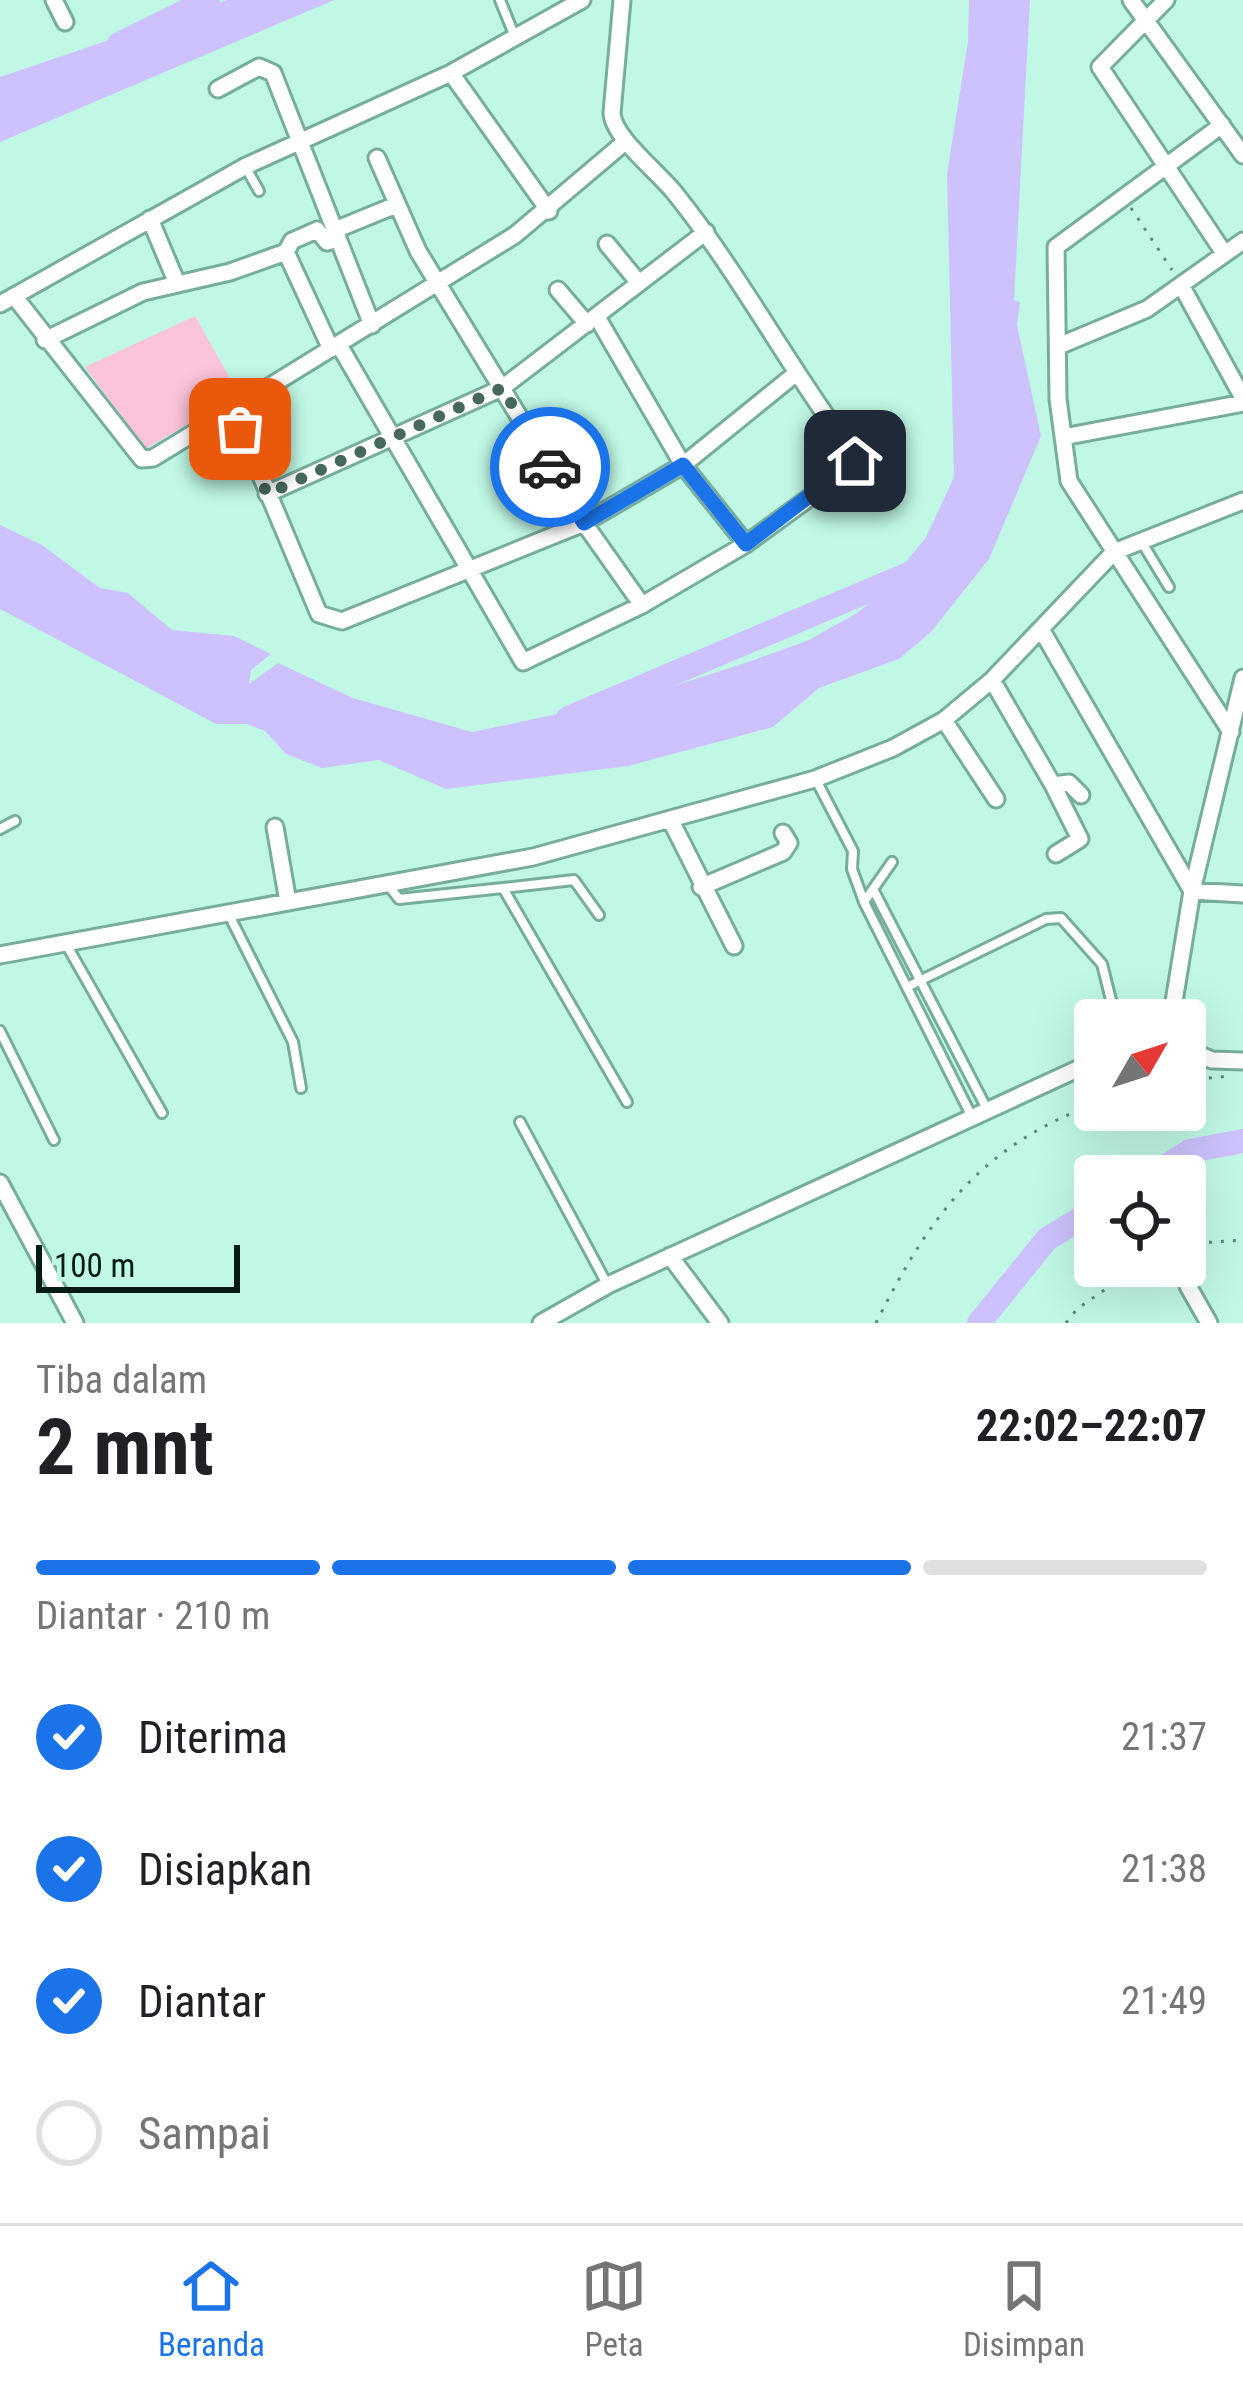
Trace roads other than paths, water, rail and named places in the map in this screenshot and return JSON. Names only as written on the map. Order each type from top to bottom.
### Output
[{"type":"street","points":[[54,0],[65,22]]},
{"type":"street","points":[[582,0],[451,73],[246,166],[7,300],[142,459],[440,286],[549,212],[626,142]]},
{"type":"street","points":[[286,252],[335,347],[523,662],[642,605],[746,544],[855,461],[794,375],[706,232],[646,158],[616,131],[612,113],[622,0]]},
{"type":"street","points":[[1131,0],[1243,155]]},
{"type":"street","points":[[1166,0],[1100,68],[1169,164],[1225,254]]},
{"type":"street","points":[[218,89],[250,71],[268,68],[302,137],[372,325]]},
{"type":"street","points":[[451,73],[549,212]]},
{"type":"street","points":[[1222,125],[1056,247],[1061,345],[1058,399],[1070,481],[1232,732]]},
{"type":"street","points":[[377,158],[396,205],[440,286],[584,523],[642,605]]},
{"type":"street","points":[[45,340],[109,306],[176,281],[230,272],[286,252],[292,242],[317,230],[327,242],[396,205]]},
{"type":"street","points":[[150,219],[176,281]]},
{"type":"street","points":[[267,494],[502,388],[706,232]]},
{"type":"street","points":[[1061,345],[1130,317],[1243,241]]},
{"type":"street","points":[[607,244],[639,283]]},
{"type":"street","points":[[1063,437],[1243,400],[1181,285]]},
{"type":"street","points":[[558,290],[592,320],[683,465],[746,544]]},
{"type":"street","points":[[233,409],[319,614],[330,621],[469,574],[584,523],[683,465],[794,375]]},
{"type":"street","points":[[0,955],[471,869],[815,778],[893,748],[944,720],[992,680],[1114,552],[1243,502]]},
{"type":"street","points":[[1041,629],[1192,891]]},
{"type":"street","points":[[1174,999],[1192,891],[1243,678]]},
{"type":"street","points":[[992,680],[1080,839],[1056,854]]},
{"type":"street","points":[[944,720],[996,799]]},
{"type":"street","points":[[1053,785],[1069,783],[1081,795]]},
{"type":"street","points":[[670,819],[734,946]]},
{"type":"street","points":[[275,827],[288,902]]},
{"type":"street","points":[[701,887],[783,852],[789,843],[783,833]]},
{"type":"street","points":[[1192,891],[1243,894]]},
{"type":"street","points":[[1206,1058],[1243,1061]]},
{"type":"street","points":[[541,1323],[568,1316],[608,1285],[1074,1071]]},
{"type":"street","points":[[0,1183],[75,1323]]},
{"type":"street","points":[[670,1256],[720,1323]]},
{"type":"street","points":[[1189,1287],[1209,1323]]},
{"type":"lane","points":[[500,0],[515,37]]},
{"type":"lane","points":[[246,166],[259,191]]},
{"type":"lane","points":[[1141,540],[1169,587]]},
{"type":"lane","points":[[815,778],[853,851],[852,869],[864,902],[981,1116]]},
{"type":"lane","points":[[0,829],[15,821]]},
{"type":"lane","points":[[864,902],[892,862]]},
{"type":"lane","points":[[471,869],[473,892]]},
{"type":"lane","points":[[388,885],[406,901],[574,880],[599,915]]},
{"type":"lane","points":[[503,888],[627,1102]]},
{"type":"lane","points":[[875,892],[922,980],[981,1116]]},
{"type":"lane","points":[[229,914],[293,1042],[301,1088]]},
{"type":"lane","points":[[907,987],[1046,920],[1061,918],[1102,964],[1111,999]]},
{"type":"lane","points":[[65,943],[162,1113]]},
{"type":"lane","points":[[0,1031],[55,1140]]},
{"type":"lane","points":[[520,1122],[608,1285]]},
{"type":"waterway","points":[[119,44],[208,0]]},
{"type":"waterway","points":[[568,718],[913,572],[931,550]]},
{"type":"waterway","points":[[1184,1155],[1243,1141]]},
{"type":"waterway","points":[[979,1323],[1047,1239],[1074,1223]]}]
